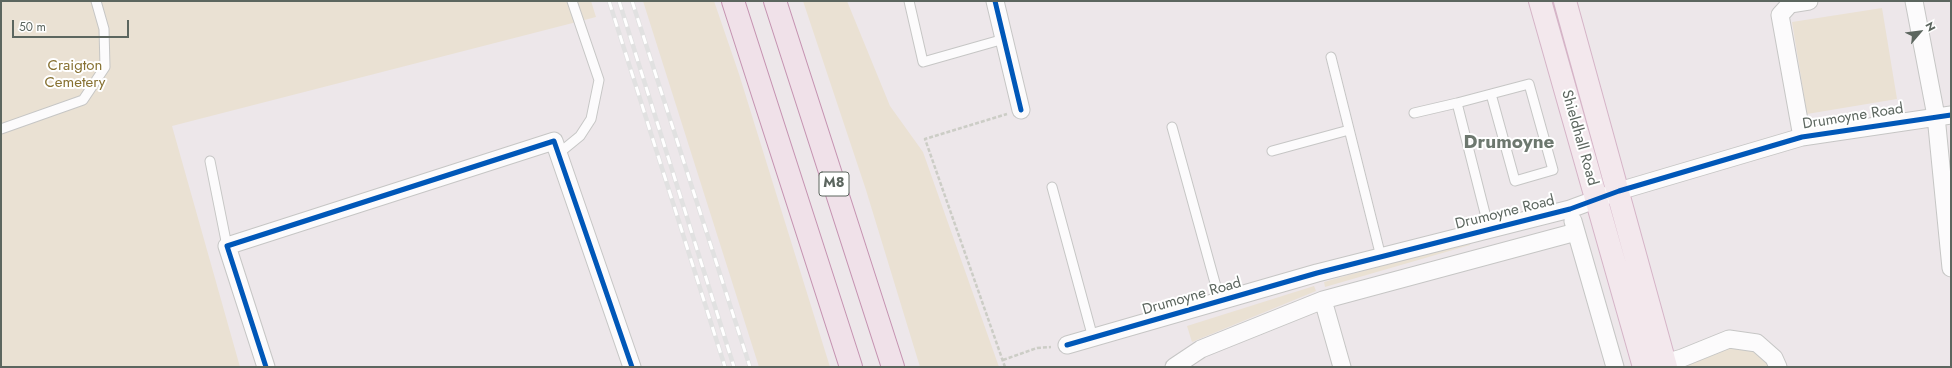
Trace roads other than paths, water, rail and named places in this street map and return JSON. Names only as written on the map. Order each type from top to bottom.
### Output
[{"type":"highway","name":"M8","points":[[775,1],[893,367]]},
{"type":"highway","name":"M8","points":[[734,4],[851,367]]},
{"type":"main road","name":"Shieldhall Road","points":[[1540,1],[1644,367]]},
{"type":"main road","name":"Shieldhall Road","points":[[1565,1],[1619,191],[1666,365]]},
{"type":"street","points":[[995,1],[1021,110]]},
{"type":"street","points":[[1802,137],[1780,15],[1790,4],[1809,1]]},
{"type":"street","points":[[1914,1],[1943,115],[1951,268]]},
{"type":"street","name":"Drumoyne Road","points":[[1067,345],[1220,301],[1382,257],[1570,209],[1619,191],[1802,137],[1943,115]]},
{"type":"street","points":[[266,367],[226,246],[554,141],[632,367]]},
{"type":"street","points":[[1570,209],[1615,367]]},
{"type":"street","points":[[1174,367],[1201,349],[1323,300],[1576,232]]},
{"type":"street","points":[[1323,300],[1342,367]]},
{"type":"street","points":[[1666,365],[1729,340],[1757,344],[1774,358],[1778,367]]},
{"type":"lane","points":[[1,129],[83,100],[105,67],[104,30],[96,1]]},
{"type":"lane","points":[[558,154],[580,136],[591,119],[599,80],[572,1]]},
{"type":"lane","points":[[909,1],[924,62],[1004,39]]},
{"type":"lane","points":[[1331,57],[1382,257]]},
{"type":"lane","points":[[1414,113],[1529,84],[1554,170],[1515,181],[1491,94]]},
{"type":"lane","points":[[1457,103],[1489,229]]},
{"type":"lane","points":[[1172,127],[1220,301]]},
{"type":"lane","points":[[1272,151],[1349,130]]},
{"type":"lane","points":[[210,161],[226,246]]},
{"type":"lane","points":[[1052,187],[1092,338]]},
{"type":"railway","points":[[609,1],[725,367]]},
{"type":"railway","points":[[619,1],[734,367]]},
{"type":"railway","points":[[632,1],[750,367]]},
{"type":"district","name":"Drumoyne","points":[[1509,143]]},
{"type":"park label","name":"Craigton Cemetery","points":[[75,74]]}]
